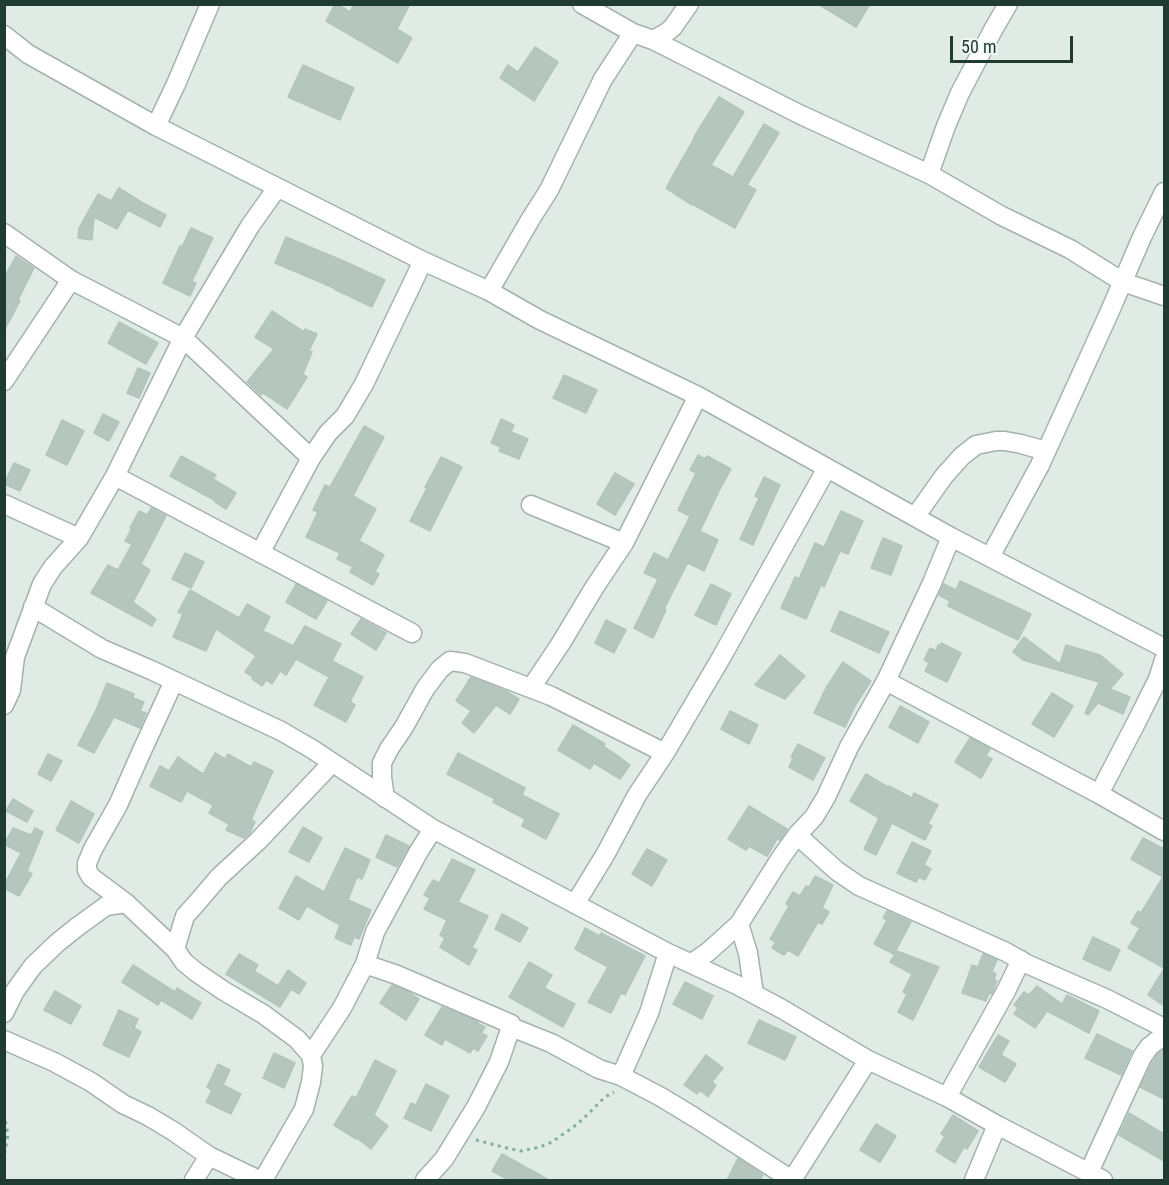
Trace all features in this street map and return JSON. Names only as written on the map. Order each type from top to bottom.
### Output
[{"type":"street","points":[[156,126],[210,4]]},
{"type":"street","points":[[582,4],[633,33],[653,40],[799,114],[929,174],[1002,216],[1070,249],[1123,282],[1164,296]]},
{"type":"street","points":[[653,40],[673,27],[689,4]]},
{"type":"street","points":[[929,174],[960,93],[1008,4]]},
{"type":"street","points":[[489,291],[549,190],[603,79],[633,33]]},
{"type":"street","points":[[4,34],[28,54],[156,126],[423,261],[489,291],[540,320],[698,396],[951,537],[1164,648]]},
{"type":"street","points":[[4,705],[11,690],[15,657],[42,584],[53,567],[79,538],[115,476],[183,338],[250,226],[277,188]]},
{"type":"street","points":[[990,557],[1046,450],[1164,192]]},
{"type":"street","points":[[4,233],[71,280],[183,338],[311,458]]},
{"type":"street","points":[[260,554],[311,458],[328,433],[345,416],[364,384],[423,261]]},
{"type":"street","points":[[4,381],[71,280]]},
{"type":"street","points":[[531,688],[624,543],[698,396]]},
{"type":"street","points":[[915,517],[944,476],[962,456],[976,445],[1005,441],[1046,450]]},
{"type":"street","points":[[575,904],[605,855],[637,795],[665,753],[721,658],[827,468]]},
{"type":"street","points":[[115,476],[412,633]]},
{"type":"street","points":[[4,504],[79,538]]},
{"type":"street","points":[[531,505],[624,543]]},
{"type":"street","points":[[692,963],[739,924],[780,859],[797,835],[814,818],[849,747],[886,681],[951,537]]},
{"type":"street","points":[[33,607],[102,649],[282,730],[433,829],[668,953],[754,994],[868,1060],[947,1097],[1096,1176],[1142,1057],[1154,1042],[1164,1035]]},
{"type":"street","points":[[1099,794],[1158,679],[1164,660]]},
{"type":"street","points":[[385,798],[382,763],[424,689],[440,669],[450,661],[465,663],[551,696],[665,753]]},
{"type":"street","points":[[4,1040],[54,1062],[91,1082],[209,1156],[261,1180],[304,1108],[313,1066],[311,1055],[297,1039],[263,1014],[196,972],[126,903],[91,877],[87,870],[87,863],[93,849],[118,806],[174,681]]},
{"type":"street","points":[[886,681],[1164,831]]},
{"type":"street","points":[[175,949],[185,916],[195,904],[332,763]]},
{"type":"street","points":[[311,1055],[342,1008],[365,964],[375,932],[433,829]]},
{"type":"street","points":[[797,835],[837,871],[859,886],[1107,999],[1164,1028]]},
{"type":"street","points":[[4,1013],[15,991],[33,966],[57,943],[106,906],[126,903]]},
{"type":"street","points":[[739,924],[750,961],[754,994]]},
{"type":"street","points":[[625,1078],[668,953]]},
{"type":"street","points":[[947,1097],[1021,960]]},
{"type":"street","points":[[365,964],[397,975],[511,1024],[511,1027],[551,1043],[599,1069],[625,1078],[694,1117],[792,1180],[868,1060]]},
{"type":"street","points":[[425,1180],[444,1160],[459,1137],[499,1062],[511,1027]]},
{"type":"street","points":[[974,1180],[997,1125]]},
{"type":"street","points":[[194,1180],[209,1156]]},
{"type":"path","points":[[459,1137],[511,1149],[540,1147],[582,1120],[605,1097],[618,1090],[625,1078]]},
{"type":"path","points":[[4,1114],[8,1135],[4,1157]]},
{"type":"building","points":[[335,4],[350,12],[354,4],[410,4],[397,29],[412,38],[398,63],[326,21]]},
{"type":"building","points":[[818,4],[870,4],[856,27]]},
{"type":"building","points":[[535,47],[558,62],[534,101],[500,78],[508,65],[518,72]]},
{"type":"building","points":[[303,65],[354,88],[340,120],[288,97]]},
{"type":"building","points":[[719,97],[744,112],[711,165],[733,177],[764,124],[779,133],[747,185],[756,190],[735,228],[666,188]]},
{"type":"building","points":[[119,188],[166,215],[160,227],[128,210],[117,229],[94,217],[92,240],[78,238],[79,228],[98,194],[111,201]]},
{"type":"building","points":[[191,228],[213,238],[192,281],[196,283],[190,296],[163,283]]},
{"type":"building","points":[[286,237],[385,280],[372,307],[275,263]]},
{"type":"building","points":[[16,256],[34,268],[4,331],[4,278]]},
{"type":"building","points":[[272,311],[304,332],[305,329],[317,334],[309,351],[312,352],[303,374],[307,377],[287,409],[263,393],[261,395],[247,382],[274,349],[255,337]]},
{"type":"building","points":[[119,322],[158,343],[146,364],[108,343]]},
{"type":"building","points":[[138,368],[150,373],[139,398],[127,393]]},
{"type":"building","points":[[564,375],[597,390],[586,413],[553,398]]},
{"type":"building","points":[[103,414],[119,422],[109,441],[94,433]]},
{"type":"building","points":[[501,419],[514,425],[511,432],[528,439],[519,459],[499,451],[501,447],[491,443]]},
{"type":"building","points":[[62,420],[84,431],[67,465],[46,455]]},
{"type":"building","points":[[364,426],[384,437],[353,496],[376,509],[359,541],[384,555],[375,572],[379,574],[373,585],[350,572],[353,567],[337,559],[340,553],[306,537],[318,512],[313,510],[325,485],[330,487]]},
{"type":"building","points":[[698,455],[705,459],[707,456],[731,469],[700,531],[718,540],[704,571],[687,564],[664,609],[666,610],[653,638],[634,628],[658,579],[644,573],[654,553],[668,560],[690,516],[678,510],[696,473],[690,470]]},
{"type":"building","points":[[181,456],[216,475],[213,479],[236,493],[226,509],[216,501],[170,476]]},
{"type":"building","points":[[441,457],[462,467],[430,531],[410,521]]},
{"type":"building","points":[[14,463],[30,470],[20,491],[4,484]]},
{"type":"building","points":[[615,473],[634,484],[615,515],[597,504]]},
{"type":"building","points":[[764,477],[780,485],[753,545],[740,539],[759,498],[755,496]]},
{"type":"building","points":[[151,508],[166,516],[141,564],[150,570],[133,602],[156,619],[152,626],[91,593],[108,565],[118,570],[132,544],[125,541],[139,511],[147,515]]},
{"type":"building","points":[[841,511],[863,521],[848,554],[840,551],[806,619],[781,608],[795,577],[799,579],[815,543],[824,547]]},
{"type":"building","points":[[883,538],[902,546],[891,575],[871,568]]},
{"type":"building","points":[[185,553],[204,562],[191,588],[172,579]]},
{"type":"building","points":[[960,581],[1031,614],[1018,640],[948,606],[950,601],[939,595],[944,584],[956,590]]},
{"type":"building","points":[[296,584],[327,601],[316,619],[286,602]]},
{"type":"building","points":[[711,584],[731,594],[716,625],[695,615]]},
{"type":"building","points":[[190,590],[239,618],[247,604],[270,617],[263,631],[293,646],[305,626],[341,644],[332,661],[363,677],[350,702],[355,705],[346,722],[314,705],[329,677],[296,659],[286,675],[280,671],[272,684],[266,680],[262,686],[245,672],[256,656],[216,629],[206,651],[173,637],[183,614],[178,612]]},
{"type":"building","points":[[840,611],[889,632],[879,653],[831,631]]},
{"type":"building","points":[[361,619],[386,633],[376,650],[351,634]]},
{"type":"building","points":[[606,620],[626,630],[614,653],[595,643]]},
{"type":"building","points":[[1024,637],[1060,664],[1066,645],[1100,655],[1123,674],[1110,689],[1130,697],[1123,714],[1098,703],[1088,715],[1085,713],[1099,682],[1023,660],[1013,652]]},
{"type":"building","points":[[941,643],[961,653],[947,682],[925,671],[929,663],[924,660],[930,648],[936,651]]},
{"type":"building","points":[[780,655],[805,676],[785,699],[755,685]]},
{"type":"building","points":[[843,662],[871,681],[845,727],[814,713],[826,688]]},
{"type":"building","points":[[471,677],[506,691],[519,699],[510,714],[496,705],[474,733],[462,723],[471,711],[456,701]]},
{"type":"building","points":[[107,683],[134,694],[133,698],[144,702],[140,711],[146,713],[140,728],[114,717],[94,753],[78,745]]},
{"type":"building","points":[[1052,693],[1073,706],[1054,737],[1032,724]]},
{"type":"building","points":[[900,706],[929,722],[918,743],[889,727]]},
{"type":"building","points":[[730,711],[758,725],[749,744],[721,729]]},
{"type":"building","points":[[573,725],[605,744],[604,747],[630,765],[620,779],[594,763],[590,769],[558,750]]},
{"type":"building","points":[[970,738],[990,749],[986,756],[992,759],[981,778],[955,762]]},
{"type":"building","points":[[798,744],[825,758],[813,780],[789,767]]},
{"type":"building","points":[[215,753],[225,759],[228,754],[251,767],[254,762],[273,771],[251,820],[255,822],[250,833],[244,838],[226,830],[229,824],[209,813],[213,805],[187,791],[181,802],[150,786],[160,766],[169,771],[178,757],[203,774]]},
{"type":"building","points":[[458,753],[525,788],[522,795],[559,814],[546,839],[522,826],[525,819],[493,802],[495,799],[447,774]]},
{"type":"building","points":[[48,754],[62,761],[51,781],[38,774]]},
{"type":"building","points":[[866,774],[912,798],[914,793],[938,805],[928,824],[932,826],[925,840],[892,823],[876,855],[864,849],[879,818],[850,801]]},
{"type":"building","points":[[13,799],[33,811],[27,822],[6,811]]},
{"type":"building","points":[[71,801],[94,814],[79,843],[56,830]]},
{"type":"building","points":[[749,806],[787,829],[780,840],[777,839],[767,856],[749,846],[746,850],[728,839]]},
{"type":"building","points":[[303,827],[322,838],[309,862],[289,852]]},
{"type":"building","points":[[13,828],[31,835],[35,828],[43,832],[27,871],[32,874],[19,896],[4,888],[21,853],[4,844]]},
{"type":"building","points":[[386,835],[409,846],[397,867],[376,857]]},
{"type":"building","points":[[1143,838],[1164,849],[1164,968],[1128,948],[1140,928],[1131,923],[1138,911],[1141,913],[1163,877],[1131,859]]},
{"type":"building","points":[[912,842],[931,851],[924,865],[931,869],[925,880],[919,877],[916,882],[897,873]]},
{"type":"building","points":[[345,848],[370,860],[362,879],[357,877],[348,900],[371,910],[359,939],[354,937],[351,945],[335,938],[340,925],[307,906],[299,920],[279,908],[296,876],[324,892]]},
{"type":"building","points":[[647,849],[667,860],[652,886],[632,874]]},
{"type":"building","points":[[452,859],[475,870],[458,902],[488,916],[472,948],[477,950],[469,965],[440,947],[445,938],[440,935],[447,920],[424,909],[430,898],[424,895],[433,880],[439,883]]},
{"type":"building","points":[[815,876],[833,885],[822,908],[829,912],[822,924],[818,922],[798,956],[788,950],[784,955],[772,948],[776,942],[770,939],[789,906],[786,904],[793,892],[800,896]]},
{"type":"building","points":[[887,911],[911,922],[894,954],[874,944],[887,920],[883,918]]},
{"type":"building","points":[[502,914],[528,928],[520,942],[495,929]]},
{"type":"building","points":[[585,928],[599,936],[601,933],[645,956],[625,995],[621,993],[611,1013],[588,1002],[608,967],[575,949]]},
{"type":"building","points":[[1093,937],[1120,950],[1110,971],[1083,959]]},
{"type":"building","points":[[897,951],[939,967],[913,1020],[898,1012],[907,994],[903,992],[912,974],[890,962]]},
{"type":"building","points":[[239,954],[258,965],[254,971],[278,986],[288,970],[306,983],[299,994],[291,989],[280,1007],[226,974]]},
{"type":"building","points":[[983,954],[997,960],[992,972],[996,974],[994,980],[997,981],[992,994],[989,993],[986,1001],[962,993],[972,965],[978,967]]},
{"type":"building","points":[[529,962],[552,975],[544,988],[575,1004],[563,1027],[509,997]]},
{"type":"building","points":[[133,965],[175,992],[177,988],[201,1003],[192,1019],[161,1000],[158,1005],[122,982]]},
{"type":"building","points":[[1164,969],[1164,1006],[1148,995]]},
{"type":"building","points":[[685,982],[713,996],[702,1019],[673,1004]]},
{"type":"building","points":[[392,985],[419,999],[406,1020],[380,1003]]},
{"type":"building","points":[[1037,986],[1062,1004],[1067,995],[1099,1011],[1089,1033],[1047,1011],[1035,1028],[1014,1014],[1018,1008],[1014,1005],[1024,992],[1029,995]]},
{"type":"building","points":[[55,991],[81,1006],[71,1024],[44,1010]]},
{"type":"building","points":[[442,1007],[485,1027],[481,1033],[487,1036],[478,1051],[473,1048],[470,1053],[445,1039],[442,1045],[425,1035]]},
{"type":"building","points":[[119,1010],[138,1019],[134,1028],[141,1032],[129,1057],[103,1045]]},
{"type":"building","points":[[759,1020],[796,1037],[785,1060],[748,1043]]},
{"type":"building","points":[[1097,1034],[1132,1051],[1121,1075],[1085,1058]]},
{"type":"building","points":[[998,1035],[1009,1041],[1001,1055],[1016,1064],[1005,1082],[979,1067]]},
{"type":"building","points":[[1164,1049],[1164,1099],[1140,1087],[1157,1055]]},
{"type":"building","points":[[274,1053],[295,1063],[284,1088],[263,1078]]},
{"type":"building","points":[[706,1055],[723,1068],[712,1082],[716,1085],[708,1097],[700,1090],[697,1094],[684,1085]]},
{"type":"building","points":[[375,1060],[396,1071],[374,1115],[388,1126],[371,1149],[334,1125],[352,1096],[356,1098]]},
{"type":"building","points":[[218,1064],[230,1070],[223,1085],[241,1094],[231,1114],[206,1102],[212,1090],[207,1087]]},
{"type":"building","points":[[426,1084],[449,1096],[431,1131],[404,1118],[411,1103],[416,1105]]},
{"type":"building","points":[[1129,1113],[1164,1134],[1164,1161],[1119,1135]]},
{"type":"building","points":[[953,1115],[978,1131],[967,1149],[964,1147],[955,1163],[936,1151],[945,1136],[941,1134]]},
{"type":"building","points":[[876,1124],[896,1136],[880,1162],[860,1150]]},
{"type":"building","points":[[502,1154],[549,1180],[509,1180],[492,1171]]},
{"type":"building","points":[[738,1158],[763,1175],[760,1180],[727,1180]]}]
